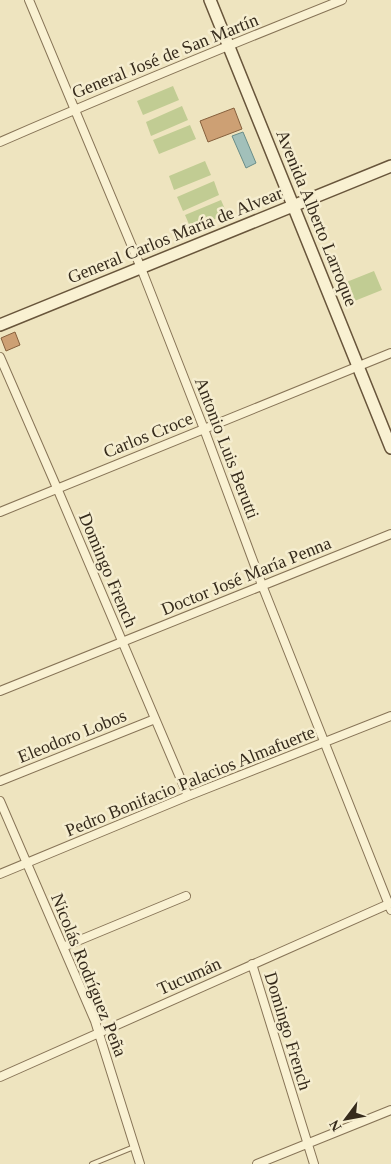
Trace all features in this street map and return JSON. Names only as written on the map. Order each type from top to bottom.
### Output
[{"type":"main road","name":"Avenida Alberto Larroque","points":[[210,0],[391,448]]},
{"type":"main road","name":"General Carlos María de Alvear","points":[[0,325],[391,166]]},
{"type":"street","name":"Antonio Luis Berutti","points":[[29,0],[141,268],[262,585],[390,905]]},
{"type":"street","name":"General José de San Martín","points":[[0,142],[342,0]]},
{"type":"street","name":"Carlos Croce","points":[[0,512],[391,353]]},
{"type":"street","name":"Domingo French","points":[[0,357],[188,796]]},
{"type":"street","name":"Doctor José María Penna","points":[[0,691],[391,534]]},
{"type":"street","name":"Pedro Bonifacio Palacios Almafuerte","points":[[0,874],[188,796],[391,716]]},
{"type":"street","name":"Eleodoro Lobos","points":[[0,781],[155,719]]},
{"type":"street","name":"Nicolás Rodríguez Peña","points":[[0,801],[95,1022],[140,1164]]},
{"type":"street","points":[[63,948],[186,896]]},
{"type":"street","name":"Tucumán","points":[[0,1077],[252,964],[390,905]]},
{"type":"street","name":"Domingo French","points":[[252,964],[314,1164]]},
{"type":"street","points":[[257,1164],[391,1110]]},
{"type":"lane","points":[[92,1164],[134,1147]]},
{"type":"green space","points":[[173,86],[179,100],[143,115],[137,101]]},
{"type":"green space","points":[[182,106],[188,120],[151,136],[146,122]]},
{"type":"green space","points":[[190,125],[196,139],[159,154],[153,140]]},
{"type":"green space","points":[[205,161],[211,175],[174,190],[169,176]]},
{"type":"green space","points":[[214,181],[219,195],[183,211],[177,197]]},
{"type":"green space","points":[[221,200],[227,214],[191,229],[185,215]]},
{"type":"green space","points":[[374,271],[382,290],[347,304],[339,285]]},
{"type":"water","points":[[243,132],[256,163],[246,168],[232,136]]},
{"type":"building","points":[[234,108],[242,129],[208,142],[200,121]]},
{"type":"building","points":[[15,332],[20,345],[6,351],[1,338]]}]
